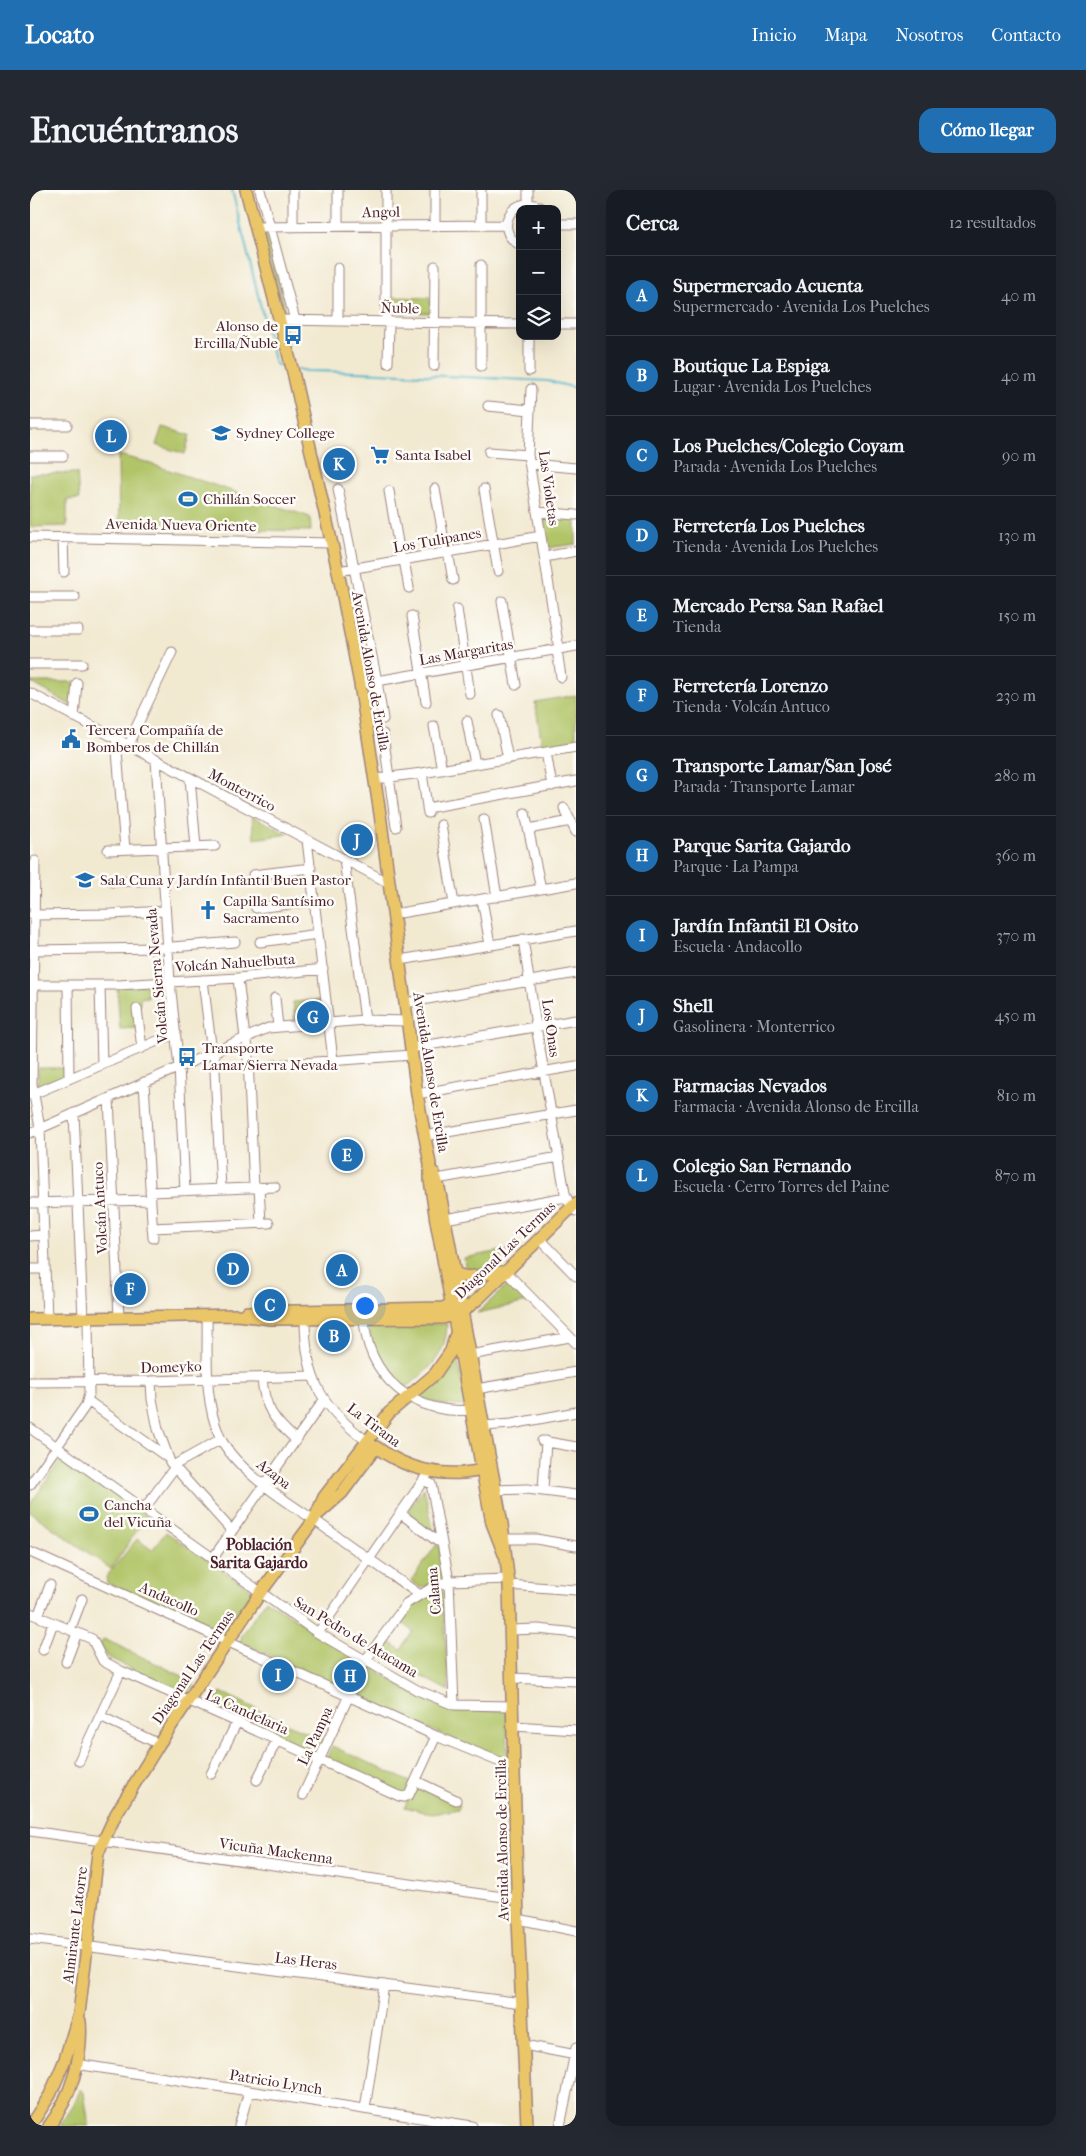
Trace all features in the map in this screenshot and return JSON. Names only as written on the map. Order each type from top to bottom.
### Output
[{"type":"main road","name":"Avenida Alonso de Ercilla","points":[[246,190],[294,372],[338,571],[360,684],[394,914],[417,1094],[430,1164],[433,1202],[457,1310],[470,1355],[476,1388],[475,1409],[483,1426],[503,1539],[509,1582],[511,1630],[518,1919],[527,2126]]},
{"type":"main road","name":"Avenida Alonso de Ercilla","points":[[430,1164],[437,1179],[455,1272],[456,1330],[475,1409],[482,1469],[492,1523],[504,1554]]},
{"type":"main road","name":"Diagonal Las Termas","points":[[457,1310],[480,1297],[540,1239],[572,1204]]},
{"type":"main road","points":[[455,1272],[466,1277],[499,1271],[506,1272]]},
{"type":"main road","points":[[30,1319],[237,1315],[254,1318],[305,1319],[364,1314],[457,1310]]},
{"type":"main road","points":[[237,1315],[252,1311],[364,1314]]},
{"type":"main road","name":"Diagonal Las Termas","points":[[103,1840],[116,1814],[159,1744],[261,1592],[315,1518],[342,1493],[389,1413],[435,1374],[444,1362],[451,1351],[456,1330]]},
{"type":"main road","name":"La Tirana","points":[[371,1444],[426,1476],[482,1469]]},
{"type":"main road","points":[[482,1469],[487,1464],[489,1458]]},
{"type":"main road","name":"Almirante Latorre","points":[[30,2126],[50,2095],[64,2062],[79,2014],[97,1858],[103,1840]]},
{"type":"main road","name":"Almirante Latorre","points":[[49,2126],[66,2098],[76,2064],[81,2031],[79,2014]]},
{"type":"street","points":[[260,190],[295,320]]},
{"type":"street","points":[[293,190],[293,227]]},
{"type":"street","points":[[338,190],[338,226]]},
{"type":"street","points":[[386,190],[388,363]]},
{"type":"street","points":[[435,190],[435,226]]},
{"type":"street","points":[[481,190],[481,225]]},
{"type":"street","points":[[528,190],[528,203]]},
{"type":"street","points":[[516,242],[511,238],[506,225],[508,215],[515,208],[528,203],[533,205]]},
{"type":"street","points":[[561,224],[576,224]]},
{"type":"street","name":"Angol","points":[[255,227],[506,225]]},
{"type":"street","points":[[481,265],[481,366]]},
{"type":"street","points":[[434,366],[436,266]]},
{"type":"street","points":[[338,268],[338,321]]},
{"type":"street","name":"Ñuble","points":[[280,320],[516,324]]},
{"type":"street","points":[[561,324],[576,324]]},
{"type":"street","points":[[529,340],[529,370]]},
{"type":"street","name":"Las Violetas","points":[[531,389],[529,460],[545,557],[561,677]]},
{"type":"street","points":[[488,406],[530,410]]},
{"type":"street","points":[[30,425],[67,425]]},
{"type":"street","points":[[489,452],[576,468],[576,461]]},
{"type":"street","points":[[30,456],[63,456]]},
{"type":"street","points":[[338,489],[383,719]]},
{"type":"street","points":[[484,489],[498,571]]},
{"type":"street","points":[[435,490],[453,580]]},
{"type":"street","points":[[389,491],[408,588]]},
{"type":"street","points":[[537,512],[576,515]]},
{"type":"street","name":"Los Tulipanes","points":[[338,571],[541,536]]},
{"type":"street","name":"Avenida Nueva Oriente","points":[[30,537],[332,543]]},
{"type":"street","points":[[63,537],[64,572]]},
{"type":"street","points":[[545,557],[576,551]]},
{"type":"street","points":[[30,597],[75,597]]},
{"type":"street","points":[[502,601],[516,686]]},
{"type":"street","points":[[457,609],[470,694]]},
{"type":"street","points":[[412,616],[426,702]]},
{"type":"street","points":[[30,630],[78,630]]},
{"type":"street","name":"Las Margaritas","points":[[360,684],[576,646]]},
{"type":"street","points":[[130,747],[132,736],[172,652]]},
{"type":"street","points":[[30,664],[82,664]]},
{"type":"street","points":[[74,717],[77,683]]},
{"type":"street","name":"Monterrico","points":[[30,693],[389,883]]},
{"type":"street","points":[[500,716],[508,759]]},
{"type":"street","points":[[467,721],[475,764]]},
{"type":"street","points":[[434,726],[442,770]]},
{"type":"street","points":[[383,734],[396,827]]},
{"type":"street","points":[[116,739],[125,849]]},
{"type":"street","points":[[375,779],[442,770],[576,747]]},
{"type":"street","points":[[546,752],[552,786]]},
{"type":"street","name":"Volcán Sierra Nevada","points":[[156,760],[170,982],[179,1067],[185,1191]]},
{"type":"street","points":[[422,773],[428,810],[576,782]]},
{"type":"street","points":[[190,778],[196,847]]},
{"type":"street","points":[[564,808],[576,832]]},
{"type":"street","points":[[525,812],[541,889]]},
{"type":"street","points":[[484,819],[496,897]]},
{"type":"street","points":[[528,829],[571,821]]},
{"type":"street","points":[[441,826],[454,904]]},
{"type":"street","points":[[307,840],[334,1060]]},
{"type":"street","points":[[108,850],[215,846]]},
{"type":"street","points":[[344,859],[365,1020]]},
{"type":"street","points":[[35,861],[32,892],[32,1095],[40,1128],[47,1319]]},
{"type":"street","points":[[253,874],[310,868]]},
{"type":"street","points":[[112,882],[163,880]]},
{"type":"street","points":[[394,914],[576,883]]},
{"type":"street","points":[[482,899],[490,945]]},
{"type":"street","points":[[256,908],[314,901]]},
{"type":"street","points":[[33,915],[166,911]]},
{"type":"street","points":[[400,960],[576,930]]},
{"type":"street","points":[[260,942],[318,934]]},
{"type":"street","name":"Los Onas","points":[[523,939],[551,1114],[559,1157],[572,1204]]},
{"type":"street","points":[[33,950],[96,950],[235,942]]},
{"type":"street","name":"Volcán Nahuelbuta","points":[[31,985],[100,986],[238,978],[323,969]]},
{"type":"street","points":[[405,1003],[576,973]]},
{"type":"street","points":[[144,1082],[153,1233],[265,1223],[256,1187],[246,1038],[238,978]]},
{"type":"street","points":[[203,980],[213,1052],[221,1189]]},
{"type":"street","points":[[68,985],[69,1079]]},
{"type":"street","points":[[100,986],[102,1065]]},
{"type":"street","points":[[275,998],[278,1027]]},
{"type":"street","points":[[137,1009],[142,1048]]},
{"type":"street","points":[[30,1132],[268,1028],[365,1020],[408,1021]]},
{"type":"street","points":[[274,1065],[412,1051],[536,1026],[576,1020]]},
{"type":"street","points":[[32,1095],[176,1033]]},
{"type":"street","points":[[417,1094],[576,1066]]},
{"type":"street","name":"Volcán Antuco","points":[[109,1098],[119,1317]]},
{"type":"street","points":[[424,1136],[576,1110]]},
{"type":"street","points":[[30,1485],[88,1401],[86,1318],[74,1113]]},
{"type":"street","points":[[437,1179],[559,1157]]},
{"type":"street","points":[[30,1202],[113,1201],[185,1191],[276,1186]]},
{"type":"street","points":[[445,1220],[572,1204]]},
{"type":"street","points":[[30,1236],[44,1235]]},
{"type":"street","points":[[540,1239],[576,1276]]},
{"type":"street","points":[[30,1269],[45,1269]]},
{"type":"street","points":[[506,1272],[573,1340]]},
{"type":"street","points":[[364,1314],[368,1343],[374,1361],[391,1383],[409,1396],[439,1408],[475,1409]]},
{"type":"street","name":"Azapa","points":[[207,1316],[207,1379],[211,1411],[221,1439],[243,1467],[265,1485],[315,1518],[420,1595]]},
{"type":"street","name":"La Tirana","points":[[305,1319],[305,1347],[312,1376],[324,1400],[345,1424],[371,1444]]},
{"type":"street","points":[[470,1355],[573,1340]]},
{"type":"street","points":[[476,1388],[576,1372]]},
{"type":"street","name":"Domeyko","points":[[31,1384],[312,1376]]},
{"type":"street","points":[[262,1378],[267,1406],[278,1423],[296,1440]]},
{"type":"street","points":[[151,1382],[155,1414],[167,1458]]},
{"type":"street","points":[[213,1558],[324,1400]]},
{"type":"street","points":[[88,1401],[167,1458],[232,1531]]},
{"type":"street","points":[[483,1426],[523,1422],[576,1412]]},
{"type":"street","name":"San Pedro de Atacama","points":[[30,1428],[318,1633],[365,1661],[417,1690],[454,1704],[513,1706]]},
{"type":"street","points":[[144,1509],[178,1463],[221,1439]]},
{"type":"street","points":[[543,1490],[543,1441],[576,1447]]},
{"type":"street","points":[[318,1633],[426,1476]]},
{"type":"street","name":"Calama","points":[[426,1476],[431,1484],[449,1581],[454,1704]]},
{"type":"street","points":[[495,1490],[543,1490],[576,1495]]},
{"type":"street","points":[[400,1514],[437,1541],[441,1541]]},
{"type":"street","points":[[503,1539],[536,1540],[576,1546]]},
{"type":"street","name":"Andacollo","points":[[30,1552],[436,1736],[515,1768]]},
{"type":"street","name":"La Pampa","points":[[303,1794],[365,1661],[407,1603],[449,1581],[509,1582],[576,1590]]},
{"type":"street","points":[[50,1585],[34,1615],[74,1631]]},
{"type":"street","points":[[66,1662],[82,1599]]},
{"type":"street","points":[[43,1650],[53,1623]]},
{"type":"street","points":[[511,1630],[538,1629],[576,1633]]},
{"type":"street","name":"La Candelaria","points":[[74,1631],[92,1639],[102,1661],[121,1672],[237,1722],[404,1798],[409,1795],[416,1781]]},
{"type":"street","points":[[79,1761],[121,1672]]},
{"type":"street","points":[[512,1678],[576,1681]]},
{"type":"street","points":[[100,1716],[159,1744]]},
{"type":"street","points":[[212,1774],[237,1722]]},
{"type":"street","points":[[514,1726],[576,1730]]},
{"type":"street","points":[[436,1736],[416,1781],[456,1800]]},
{"type":"street","points":[[257,1780],[277,1740]]},
{"type":"street","name":"Vicuña Mackenna","points":[[30,1831],[518,1899]]},
{"type":"street","points":[[518,1919],[576,1931]]},
{"type":"street","name":"Las Heras","points":[[30,1939],[522,2003]]},
{"type":"street","points":[[365,2110],[384,1985]]},
{"type":"street","points":[[524,2045],[576,2053],[560,2126]]},
{"type":"street","name":"Patricio Lynch","points":[[76,2064],[472,2126]]},
{"type":"street","points":[[239,2126],[249,2091]]},
{"type":"green space","points":[[263,234],[267,234],[286,311],[284,311]]},
{"type":"green space","points":[[391,297],[430,298],[430,313],[391,312]]},
{"type":"green space","points":[[162,427],[190,435],[185,454],[156,445]]},
{"type":"green space","name":"Chillán Soccer","points":[[118,455],[142,461],[310,517],[311,531],[119,527]]},
{"type":"green space","points":[[77,473],[79,499],[67,500],[67,526],[30,527],[30,474]]},
{"type":"green space","points":[[542,515],[576,518],[576,544],[547,548]]},
{"type":"green space","points":[[30,682],[75,682],[74,707]]},
{"type":"green space","points":[[576,695],[576,744],[543,750],[535,702]]},
{"type":"green space","points":[[252,816],[288,834],[254,839]]},
{"type":"green space","points":[[147,985],[148,997],[140,998],[140,1006],[135,1007],[136,1028],[120,1029],[117,987]]},
{"type":"green space","points":[[322,1000],[323,1018],[295,1020],[293,1002]]},
{"type":"green space","points":[[38,1068],[65,1068],[65,1075],[38,1086]]},
{"type":"green space","points":[[506,1250],[507,1253],[492,1268],[466,1273],[464,1258]]},
{"type":"green space","points":[[512,1281],[532,1301],[477,1313]]},
{"type":"green space","points":[[447,1324],[443,1345],[435,1362],[405,1388],[395,1380],[379,1359],[372,1343],[369,1325]]},
{"type":"green space","points":[[453,1353],[457,1356],[466,1402],[464,1406],[444,1405],[418,1397]]},
{"type":"green space","name":"Cancha del Vicuña","points":[[63,1457],[147,1516],[111,1569],[30,1512],[30,1504]]},
{"type":"green space","points":[[424,1488],[435,1537],[406,1513]]},
{"type":"green space","points":[[166,1532],[252,1590],[253,1595],[228,1630],[220,1633],[107,1583],[106,1577],[137,1539],[152,1550]]},
{"type":"green space","points":[[437,1544],[439,1546],[444,1580],[421,1588],[411,1581]]},
{"type":"green space","points":[[442,1589],[449,1691],[377,1653],[386,1639],[401,1650],[413,1631],[400,1621],[419,1602]]},
{"type":"green space","points":[[266,1600],[414,1694],[455,1710],[507,1711],[508,1762],[427,1728],[240,1642],[242,1635]]},
{"type":"green space","points":[[104,1639],[195,1682],[186,1696],[177,1692],[106,1656],[100,1644]]},
{"type":"green space","points":[[221,1692],[324,1741],[317,1756],[210,1707]]},
{"type":"green space","points":[[332,1746],[460,1805],[458,1809],[432,1814],[405,1807],[407,1801],[324,1763]]},
{"type":"green space","points":[[80,2090],[84,2093],[89,2126],[60,2126],[72,2108]]},
{"type":"waterway","points":[[232,190],[275,364],[288,367]]},
{"type":"waterway","points":[[298,369],[307,371],[548,381],[576,388]]},
{"type":"place","name":"Alonso de Ercilla/Ñuble","points":[[293,335]]},
{"type":"place","name":"Sydney College","points":[[221,433]]},
{"type":"place","name":"Colegio San Fernando","points":[[111,436]]},
{"type":"place","name":"Santa Isabel","points":[[380,455]]},
{"type":"place","name":"Farmacias Nevados","points":[[339,464]]},
{"type":"place","name":"Chillán Soccer","points":[[188,499]]},
{"type":"place","name":"Tercera Compañía de Bomberos de Chillán","points":[[71,739]]},
{"type":"place","name":"Shell","points":[[357,840]]},
{"type":"place","name":"Sala Cuna y Jardín Infantil Buen Pastor","points":[[85,880]]},
{"type":"place","name":"Capilla Santísimo Sacramento","points":[[208,910]]},
{"type":"place","name":"Transporte Lamar/San José","points":[[313,1017]]},
{"type":"place","name":"Transporte Lamar/Sierra Nevada","points":[[187,1057]]},
{"type":"place","name":"Mercado Persa San Rafael","points":[[347,1155]]},
{"type":"place","name":"Ferretería Los Puelches","points":[[233,1269]]},
{"type":"place","name":"Supermercado Acuenta","points":[[342,1270]]},
{"type":"place","name":"Ferretería Lorenzo","points":[[130,1289]]},
{"type":"place","name":"Los Puelches/Colegio Coyam","points":[[270,1305]]},
{"type":"place","name":"Boutique La Espiga","points":[[334,1336]]},
{"type":"place","name":"Cancha del Vicuña","points":[[89,1514]]},
{"type":"place","name":"Jardín Infantil El Osito","points":[[278,1675]]},
{"type":"place","name":"Parque Sarita Gajardo","points":[[350,1676]]},
{"type":"district","name":"Población Sarita Gajardo","points":[[259,1553]]}]
